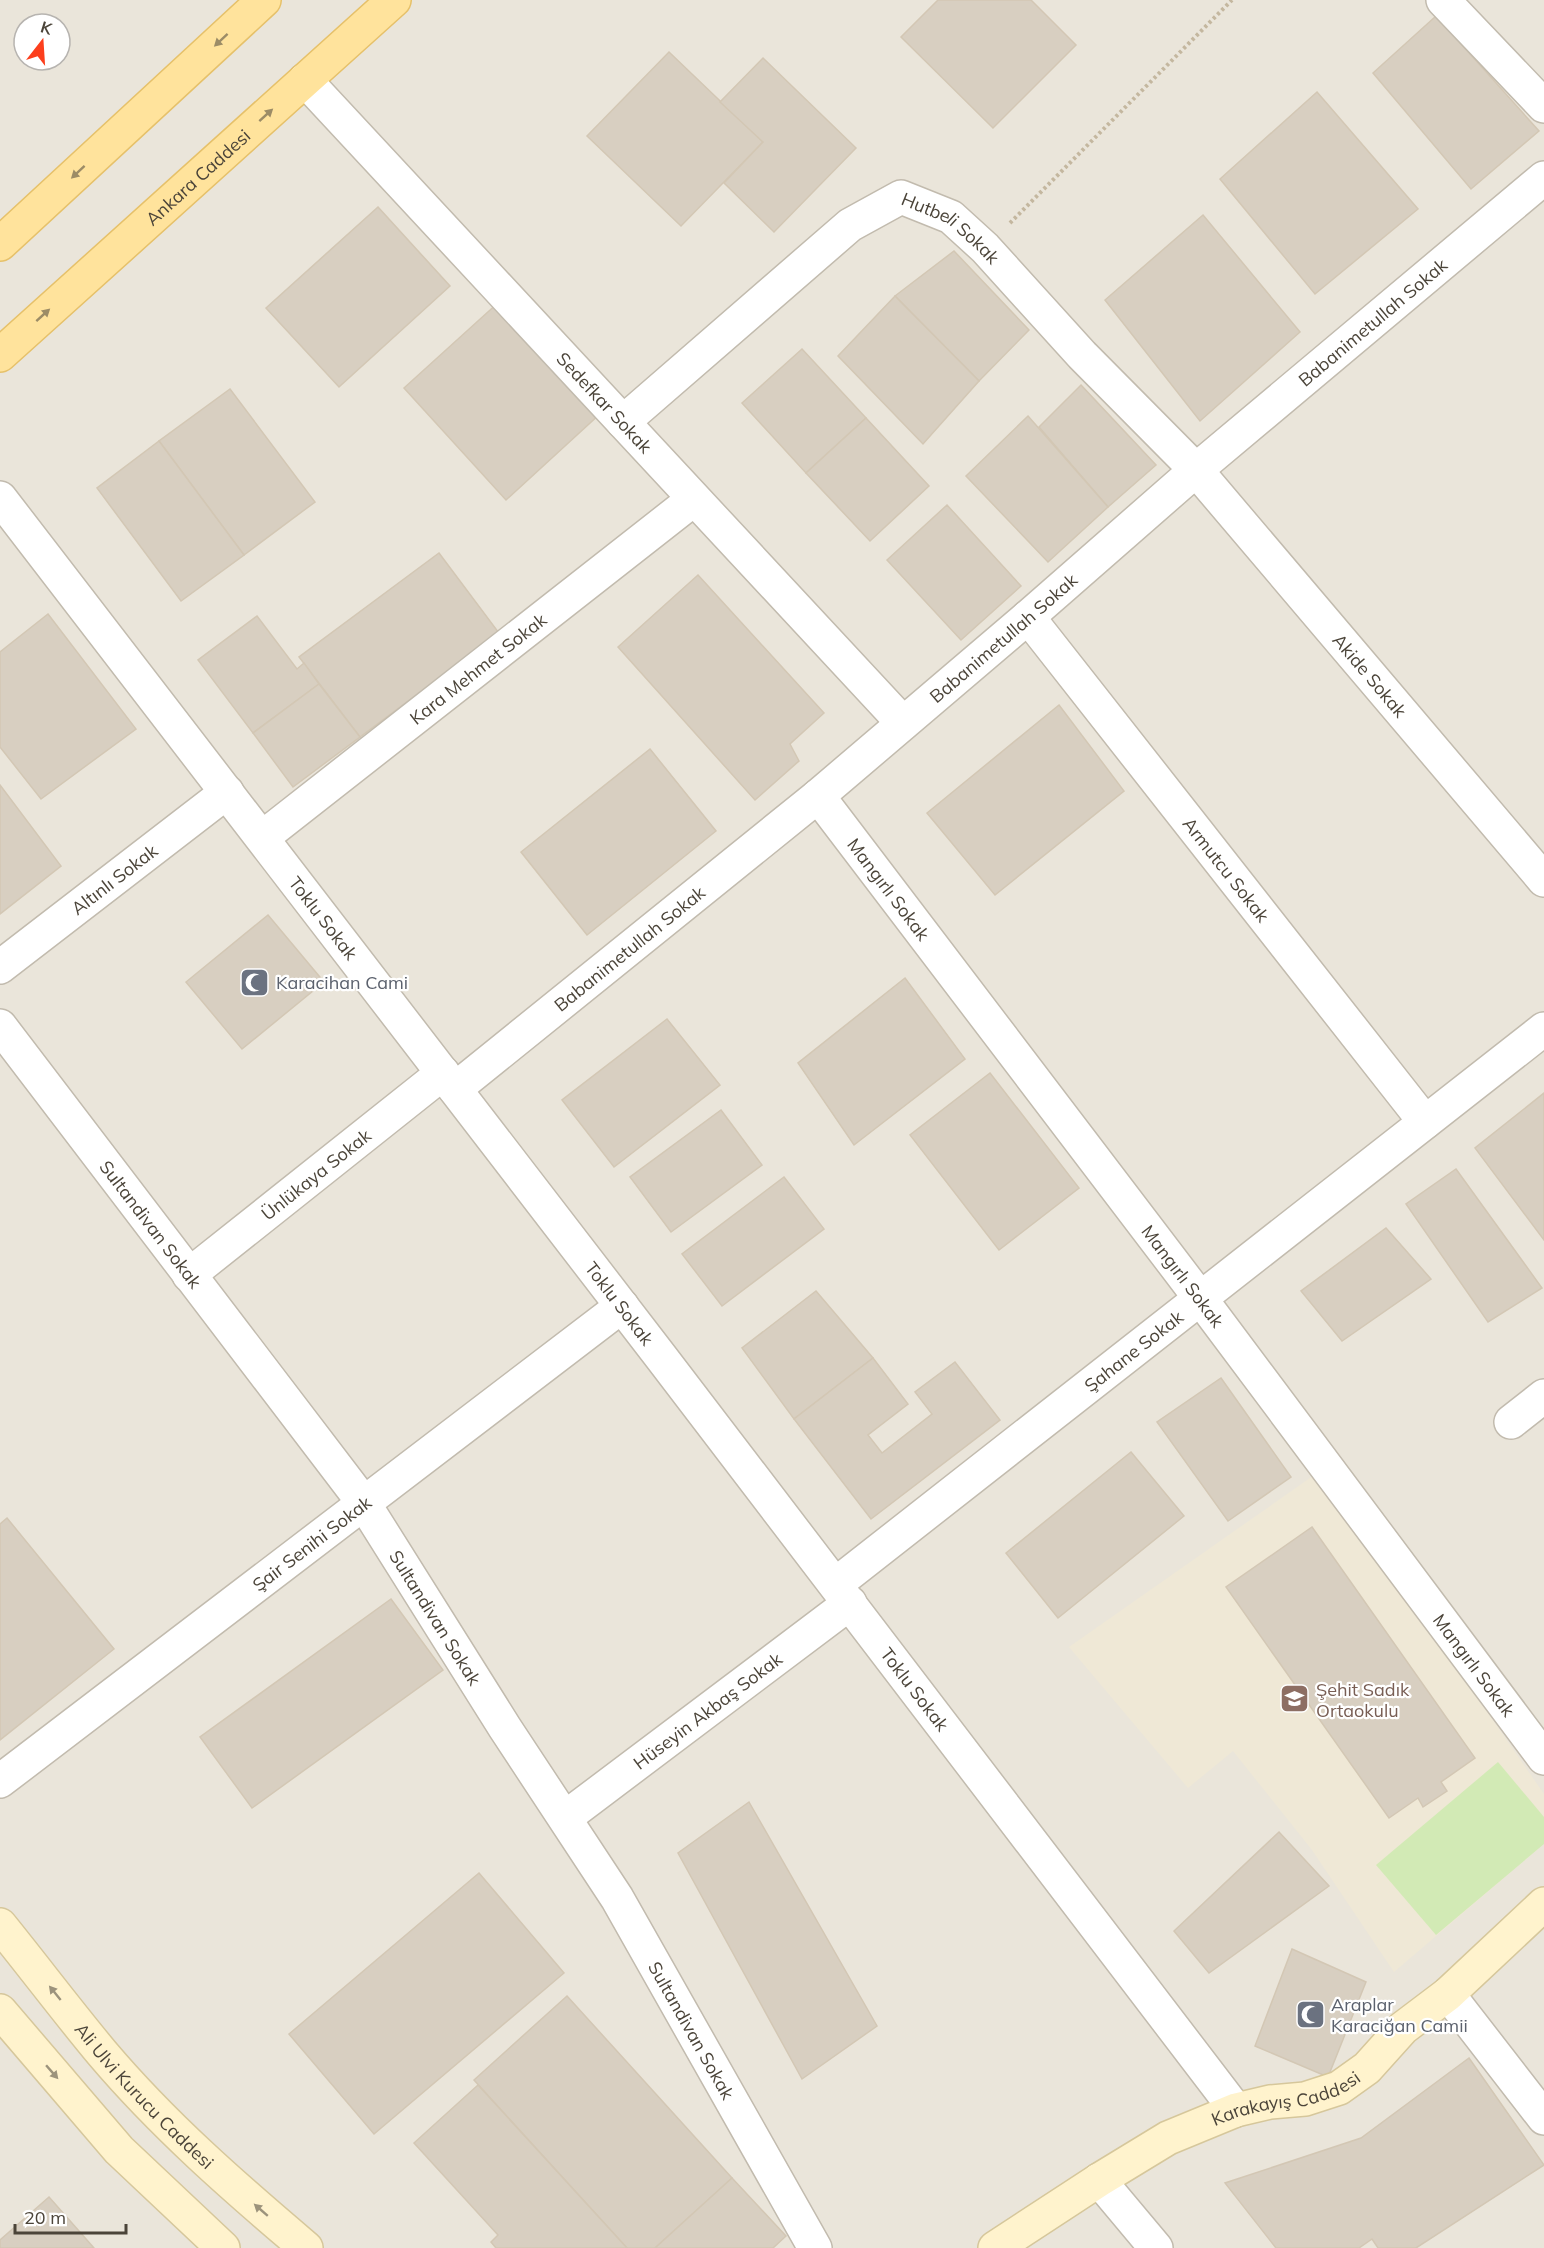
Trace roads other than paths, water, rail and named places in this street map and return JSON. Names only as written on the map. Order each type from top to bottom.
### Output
[{"type":"main road","points":[[0,244],[264,0]]},
{"type":"main road","name":"Ankara Caddesi","points":[[0,355],[394,0]]},
{"type":"main road","name":"Karakayış Caddesi","points":[[995,2248],[1168,2138],[1236,2110],[1270,2102],[1305,2099],[1339,2088],[1367,2068],[1402,2028],[1448,1994],[1544,1904]]},
{"type":"main road","name":"Ali Ulvi Kurucu Caddesi","points":[[0,1925],[103,2054],[155,2109],[222,2176],[306,2248]]},
{"type":"main road","points":[[0,2011],[119,2150],[223,2248]]},
{"type":"street","points":[[1443,0],[1544,106]]},
{"type":"street","name":"Sedefkar Sokak","points":[[305,80],[903,723]]},
{"type":"street","name":"Babanimetullah Sokak","points":[[449,1081],[818,796],[1196,470],[1544,178]]},
{"type":"street","name":"Hutbeli Sokak","points":[[622,422],[850,225],[901,197],[951,217],[985,248],[1082,355],[1196,470]]},
{"type":"street","name":"Akide Sokak","points":[[1196,470],[1544,880]]},
{"type":"street","name":"Toklu Sokak","points":[[0,498],[843,1593],[1236,2110]]},
{"type":"street","name":"Kara Mehmet Sokak","points":[[263,837],[694,499]]},
{"type":"street","name":"Armutcu Sokak","points":[[1028,617],[1425,1122]]},
{"type":"street","name":"Altınlı Sokak","points":[[0,967],[227,792]]},
{"type":"street","name":"Mangırlı Sokak","points":[[818,796],[1200,1298],[1544,1758]]},
{"type":"street","name":"Sultandivan Sokak","points":[[0,1026],[363,1502],[505,1728],[566,1817],[617,1898],[815,2248]]},
{"type":"street","name":"Şahane Sokak","points":[[843,1593],[1200,1298],[1544,1029]]},
{"type":"street","name":"Ünlükaya Sokak","points":[[189,1275],[449,1081]]},
{"type":"street","name":"Şair Senihi Sokak","points":[[0,1781],[622,1306]]},
{"type":"street","points":[[1511,1422],[1544,1396]]},
{"type":"street","name":"Hüseyin Akbaş Sokak","points":[[566,1817],[843,1593]]},
{"type":"street","points":[[1448,1994],[1544,2118]]},
{"type":"street","points":[[1099,2180],[1156,2248]]},
{"type":"place","name":"Karacihan Cami","points":[[255,982]]},
{"type":"place","name":"Şehit Sadık Ortaokulu","points":[[1295,1699]]},
{"type":"place","name":"Araplar Karaciğan Camii","points":[[1310,2014]]}]
